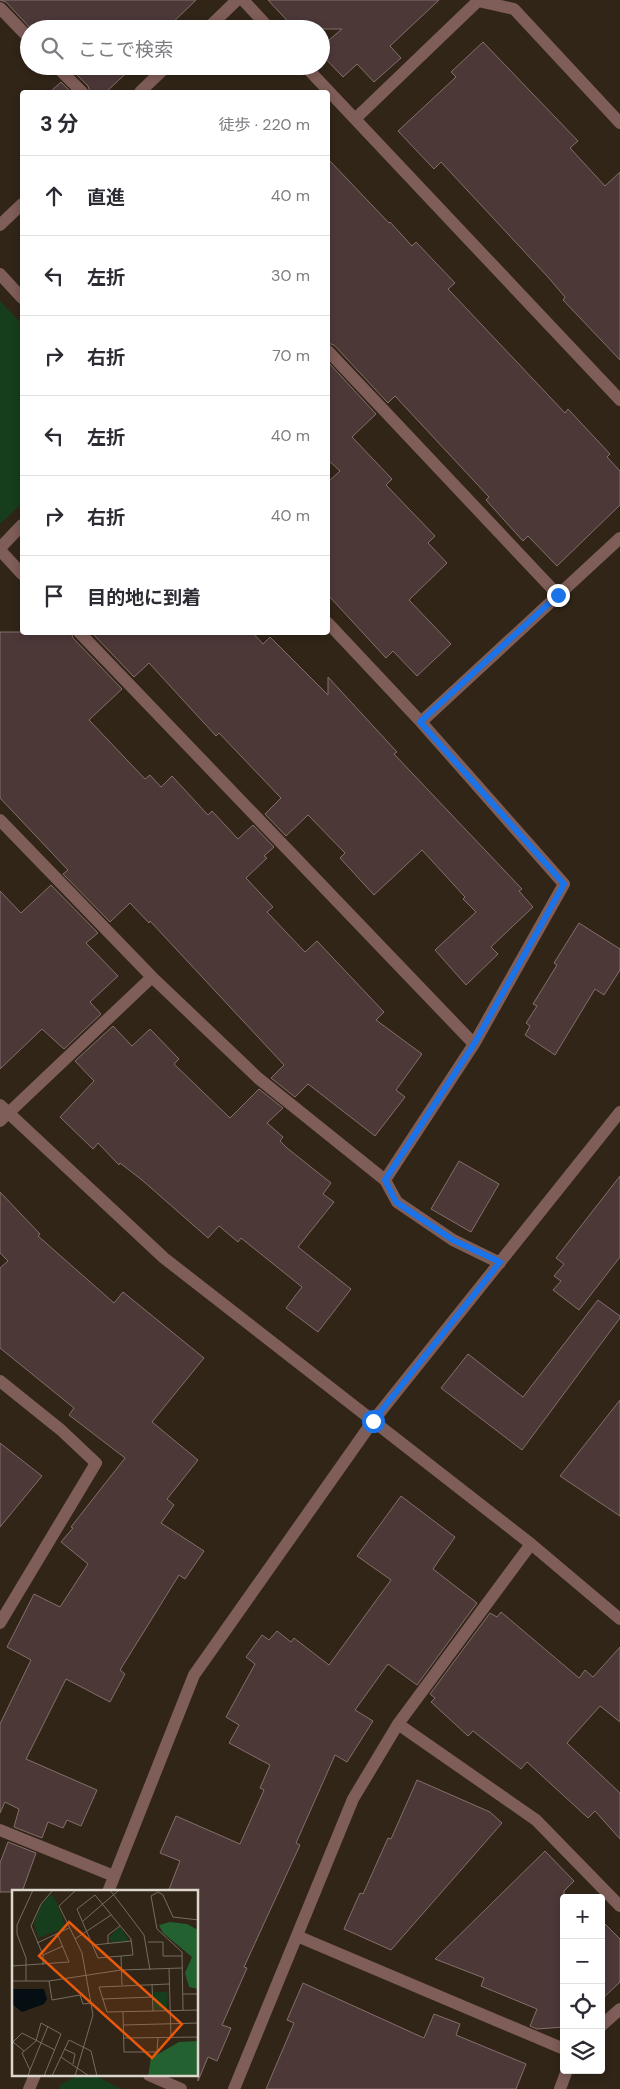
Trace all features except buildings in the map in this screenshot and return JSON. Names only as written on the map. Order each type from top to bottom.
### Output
[{"type":"street","points":[[216,20],[237,0]]},
{"type":"street","points":[[243,0],[262,20]]},
{"type":"street","points":[[355,119],[478,1],[514,9],[620,123]]},
{"type":"street","points":[[0,8],[20,29]]},
{"type":"street","points":[[65,75],[80,90]]},
{"type":"street","points":[[142,90],[158,75]]},
{"type":"street","points":[[314,75],[328,90]]},
{"type":"street","points":[[330,92],[620,400]]},
{"type":"street","points":[[0,225],[20,206]]},
{"type":"street","points":[[0,274],[20,296]]},
{"type":"street","points":[[330,353],[558,595]]},
{"type":"street","points":[[20,527],[0,549],[20,572]]},
{"type":"street","points":[[420,722],[620,538]]},
{"type":"street","points":[[330,625],[420,722],[564,884],[474,1044],[385,1180]]},
{"type":"street","points":[[82,635],[474,1044]]},
{"type":"street","points":[[0,820],[152,977],[258,1078],[385,1180],[396,1202],[453,1240],[500,1262]]},
{"type":"street","points":[[152,977],[3,1113],[164,1258],[531,1544],[620,1619]]},
{"type":"street","points":[[109,1890],[194,1675],[373,1421],[619,1115]]},
{"type":"street","points":[[0,1380],[61,1430],[96,1463],[0,1621]]},
{"type":"street","points":[[234,2089],[353,1799],[398,1724],[531,1544]]},
{"type":"street","points":[[398,1724],[536,1820],[620,1906]]},
{"type":"street","points":[[0,1830],[114,1876]]},
{"type":"street","points":[[297,1936],[560,2047]]},
{"type":"street","points":[[605,2022],[620,2008]]},
{"type":"street","points":[[560,2089],[565,2074]]},
{"type":"street","points":[[29,2089],[34,2076]]},
{"type":"street","points":[[150,2076],[181,2089]]},
{"type":"green space","points":[[0,301],[20,322],[20,505],[0,524]]},
{"type":"green space","points":[[76,2076],[97,2076],[121,2089],[59,2089],[60,2085]]},
{"type":"route","points":[[373,1421],[500,1262],[453,1240],[396,1202],[385,1180],[474,1044],[564,884],[420,722],[558,595]]}]
